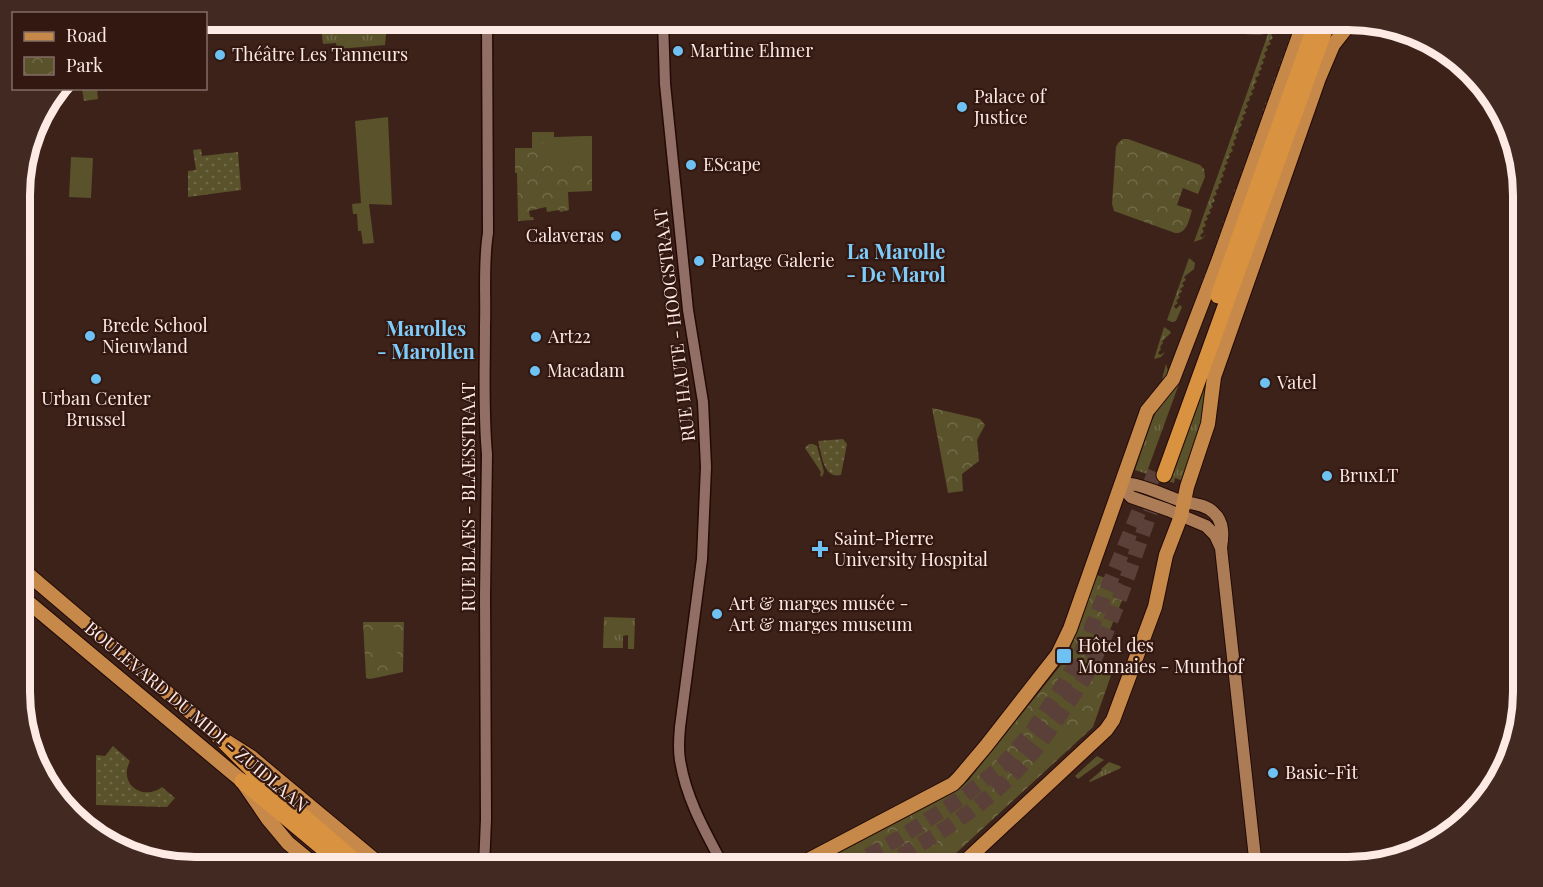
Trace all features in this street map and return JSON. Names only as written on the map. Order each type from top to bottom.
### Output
[{"type":"highway","points":[[1160,474],[1319,30]]},
{"type":"highway","name":"BOULEVARD DU MIDI - ZUIDLAAN","points":[[218,736],[262,780],[351,857]]},
{"type":"highway","name":"BOULEVARD DU MIDI - ZUIDLAAN","points":[[242,781],[333,857]]},
{"type":"main road","points":[[817,857],[953,784],[1058,654],[1070,629],[1147,411],[1173,379],[1219,259],[1301,30]]},
{"type":"main road","points":[[970,857],[1106,730],[1113,720],[1155,607],[1166,555],[1208,424],[1214,377],[1318,78],[1329,53],[1344,30]]},
{"type":"main road","points":[[1251,271],[1253,164]]},
{"type":"main road","points":[[1219,259],[1284,175]]},
{"type":"main road","points":[[1121,486],[1136,485],[1182,509],[1208,528],[1221,548]]},
{"type":"main road","points":[[1182,509],[1207,508],[1216,514],[1221,525],[1221,548],[1255,857]]},
{"type":"main road","name":"BOULEVARD DU MIDI - ZUIDLAAN","points":[[30,576],[218,736],[251,757],[370,857]]},
{"type":"main road","name":"BOULEVARD DU MIDI - ZUIDLAAN","points":[[30,604],[242,781]]},
{"type":"main road","points":[[242,781],[268,819],[288,843],[305,857]]},
{"type":"street","name":"RUE BLAES - BLAESSTRAAT","points":[[484,857],[488,30]]},
{"type":"street","name":"RUE HAUTE - HOOGSTRAAT","points":[[663,30],[665,84],[687,301],[703,402],[707,481],[702,559],[679,750],[689,797],[719,857]]},
{"type":"green space","points":[[321,30],[386,30],[385,45],[337,49],[336,43],[323,44]]},
{"type":"green space","points":[[1269,30],[1274,30],[1275,32],[1271,35],[1273,38],[1269,41],[1271,44],[1266,47],[1268,50],[1264,53],[1266,57],[1262,60],[1264,63],[1260,66],[1262,69],[1258,72],[1260,75],[1255,78],[1257,82],[1251,91],[1253,94],[1246,103],[1248,107],[1242,116],[1244,119],[1240,122],[1242,125],[1235,135],[1237,138],[1233,141],[1235,145],[1231,147],[1233,151],[1226,160],[1228,163],[1224,166],[1226,169],[1222,173],[1224,176],[1220,179],[1222,182],[1215,191],[1217,194],[1213,197],[1215,201],[1209,210],[1211,213],[1206,216],[1208,219],[1204,222],[1206,226],[1202,228],[1204,232],[1200,235],[1202,238],[1207,234],[1202,239],[1194,242]]},
{"type":"green space","points":[[1289,30],[1294,30],[1293,40],[1225,227],[1223,222],[1227,220],[1226,215],[1229,214],[1228,209],[1231,208],[1232,197],[1236,195],[1234,190],[1238,189],[1239,178],[1242,177],[1241,172],[1245,171],[1243,166],[1247,164],[1248,153],[1251,152],[1250,147],[1254,145],[1252,140],[1256,139],[1254,134],[1258,133],[1259,122],[1262,121],[1261,116],[1265,114],[1263,109],[1267,108],[1265,103],[1269,102],[1270,90],[1273,90],[1272,84],[1276,83],[1274,78],[1278,77],[1277,72],[1281,70],[1279,65],[1283,64],[1281,59],[1285,57],[1286,46],[1290,44],[1288,40],[1292,38]]},
{"type":"green space","points":[[82,90],[97,90],[98,99],[84,101]]},
{"type":"green space","points":[[388,117],[392,205],[369,204],[374,243],[363,244],[361,231],[358,231],[357,214],[353,214],[352,204],[361,203],[355,121]]},
{"type":"green space","points":[[532,132],[554,132],[554,137],[592,136],[592,191],[568,192],[569,210],[547,212],[546,207],[529,211],[530,217],[534,220],[518,221],[515,148],[532,148]]},
{"type":"green space","points":[[592,136],[592,160],[543,162],[543,138]]},
{"type":"green space","points":[[1123,139],[1200,165],[1204,169],[1205,177],[1198,194],[1183,188],[1177,205],[1192,210],[1187,226],[1179,233],[1114,211],[1112,204],[1116,147]]},
{"type":"green space","points":[[201,149],[202,156],[238,152],[241,190],[188,197],[188,171],[196,170],[193,150]]},
{"type":"green space","points":[[71,157],[93,158],[91,198],[69,197]]},
{"type":"green space","points":[[1225,227],[1176,361],[1162,385],[1166,364],[1170,371],[1170,366],[1173,365],[1172,360],[1175,359],[1174,354],[1177,353],[1177,348],[1180,348],[1181,337],[1184,336],[1183,331],[1186,331],[1185,326],[1188,325],[1187,320],[1193,313],[1192,308],[1195,308],[1196,297],[1199,296],[1198,291],[1201,291],[1202,279],[1205,279],[1204,274],[1210,267],[1209,262],[1212,262],[1213,251],[1216,250],[1215,245],[1218,244],[1217,239],[1220,238],[1219,233],[1222,233],[1221,228]]},
{"type":"green space","points":[[1189,258],[1195,263],[1194,269],[1184,277],[1186,280],[1182,283],[1184,286],[1180,289],[1182,291],[1178,295],[1180,297],[1176,301],[1178,303],[1174,306],[1176,309],[1180,305],[1182,307],[1176,321],[1172,322],[1167,320]]},
{"type":"green space","points":[[1215,285],[1148,469],[1170,478],[1228,318],[1207,385],[1203,421],[1183,481],[1175,478],[1174,483],[1135,470],[1151,423]]},
{"type":"green space","points":[[1164,327],[1171,333],[1162,341],[1158,353],[1160,355],[1165,352],[1161,357],[1154,359]]},
{"type":"green space","points":[[932,408],[980,419],[985,425],[977,440],[979,461],[962,474],[963,491],[948,493]]},
{"type":"green space","points":[[843,439],[847,444],[841,475],[835,475],[830,473],[824,465],[818,441]]},
{"type":"green space","points":[[809,444],[817,446],[824,472],[822,477],[805,448]]},
{"type":"green space","points":[[1097,575],[1122,584],[1118,596],[1123,598],[1098,659],[1111,665],[1115,664],[1093,727],[952,857],[832,857],[955,792],[968,781],[1064,661]]},
{"type":"green space","points":[[604,617],[635,618],[634,649],[628,649],[628,635],[623,636],[623,648],[603,648]]},
{"type":"green space","points":[[363,622],[404,622],[403,672],[366,678]]},
{"type":"green space","points":[[376,627],[397,627],[397,665],[376,665]]},
{"type":"green space","points":[[1051,718],[1064,720],[1069,730],[1067,736],[1044,765],[1027,752],[1050,723],[1048,720]]},
{"type":"green space","points":[[113,746],[130,761],[127,776],[134,788],[147,792],[162,787],[175,798],[167,807],[96,805],[96,755],[105,756]]},
{"type":"green space","points":[[1097,756],[1104,760],[1078,779],[1075,776]]},
{"type":"green space","points":[[1109,762],[1121,768],[1089,781],[1102,770]]},
{"type":"tunnel","points":[[866,857],[963,797],[1002,766],[1033,730],[1079,658],[1155,472]]},
{"type":"tunnel","points":[[898,857],[979,804],[1014,773],[1043,740],[1093,662],[1119,599],[1158,491]]},
{"type":"place","name":"Martine Ehmer","points":[[678,51]]},
{"type":"place","name":"Théâtre Les Tanneurs","points":[[220,55]]},
{"type":"place","name":"Palace of Justice","points":[[962,107]]},
{"type":"place","name":"EScape","points":[[691,165]]},
{"type":"place","name":"Calaveras","points":[[616,236]]},
{"type":"place","name":"Partage Galerie","points":[[699,261]]},
{"type":"place","name":"Brede School Nieuwland","points":[[90,336]]},
{"type":"place","name":"Art22","points":[[536,337]]},
{"type":"place","name":"Macadam","points":[[535,371]]},
{"type":"place","name":"Urban Center Brussel","points":[[96,379]]},
{"type":"place","name":"Vatel","points":[[1265,383]]},
{"type":"place","name":"BruxLT","points":[[1327,476]]},
{"type":"place","name":"Saint-Pierre University Hospital","points":[[820,549]]},
{"type":"place","name":"Art & marges musée - Art & marges museum","points":[[717,614]]},
{"type":"place","name":"Hôtel des Monnaies - Munthof","points":[[1064,656]]},
{"type":"place","name":"Basic-Fit","points":[[1273,773]]},
{"type":"district","name":"La Marolle - De Marol","points":[[896,264]]},
{"type":"district","name":"Marolles - Marollen","points":[[426,340]]}]
